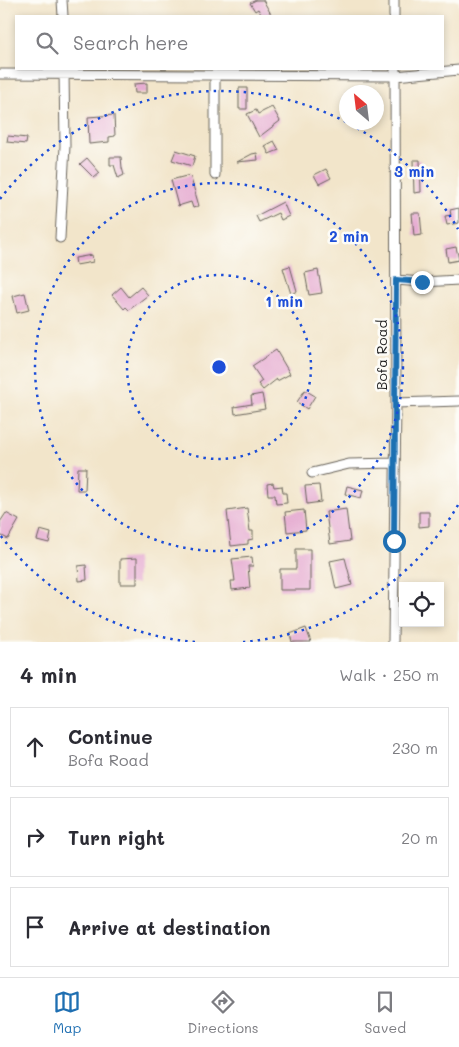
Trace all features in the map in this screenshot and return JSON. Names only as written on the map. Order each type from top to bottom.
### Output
[{"type":"street","points":[[62,0],[63,15]]},
{"type":"street","points":[[394,0],[394,15]]},
{"type":"street","points":[[0,74],[64,72],[215,75],[459,70]]},
{"type":"street","points":[[60,238],[65,146],[64,72]]},
{"type":"street","name":"Bofa Road","points":[[392,642],[396,403],[395,72]]},
{"type":"street","points":[[215,75],[215,175]]},
{"type":"street","points":[[396,280],[422,282],[459,280]]},
{"type":"street","points":[[396,403],[459,401]]},
{"type":"street","points":[[312,473],[349,464],[395,462]]},
{"type":"building","points":[[256,0],[263,0],[271,15],[261,15],[258,9],[255,11],[250,3]]},
{"type":"building","points":[[147,83],[147,93],[135,93],[134,84]]},
{"type":"building","points":[[239,88],[247,88],[247,109],[239,109]]},
{"type":"building","points":[[272,107],[280,121],[259,137],[247,114],[256,110],[258,114]]},
{"type":"building","points":[[114,115],[115,136],[109,137],[109,142],[89,144],[88,117]]},
{"type":"building","points":[[8,136],[27,138],[26,144],[7,142]]},
{"type":"building","points":[[274,141],[279,150],[269,154],[265,146]]},
{"type":"building","points":[[176,150],[195,156],[192,166],[172,160]]},
{"type":"building","points":[[257,153],[258,160],[237,162],[252,154]]},
{"type":"building","points":[[110,157],[121,157],[124,175],[118,178],[114,165],[110,165]]},
{"type":"building","points":[[87,158],[100,173],[94,178],[80,164]]},
{"type":"building","points":[[413,160],[420,160],[421,192],[414,193]]},
{"type":"building","points":[[326,169],[331,178],[319,184],[314,175]]},
{"type":"building","points":[[190,175],[199,206],[193,208],[191,202],[178,206],[171,180]]},
{"type":"building","points":[[283,202],[289,216],[281,220],[278,213],[259,222],[256,216]]},
{"type":"building","points":[[459,208],[459,223],[447,225],[445,216],[451,215],[450,210]]},
{"type":"building","points":[[412,213],[420,213],[422,235],[414,236]]},
{"type":"building","points":[[456,247],[459,260],[448,262],[446,249]]},
{"type":"building","points":[[92,255],[93,262],[76,265],[75,258]]},
{"type":"building","points":[[290,266],[297,291],[291,294],[283,268]]},
{"type":"building","points":[[318,270],[322,293],[309,295],[305,273]]},
{"type":"building","points":[[121,287],[129,297],[141,287],[148,295],[129,310],[126,307],[124,309],[112,295]]},
{"type":"building","points":[[25,293],[29,310],[17,313],[13,296]]},
{"type":"building","points":[[276,350],[290,374],[277,381],[277,379],[263,390],[258,384],[262,381],[252,366]]},
{"type":"building","points":[[305,390],[315,396],[307,409],[297,402]]},
{"type":"building","points":[[262,394],[265,409],[235,414],[234,407],[252,404],[251,396]]},
{"type":"building","points":[[78,468],[86,468],[85,490],[77,490]]},
{"type":"building","points":[[273,483],[274,487],[282,486],[283,493],[286,493],[287,503],[276,504],[275,495],[268,495],[267,484]]},
{"type":"building","points":[[319,485],[321,502],[307,504],[305,486]]},
{"type":"building","points":[[347,486],[363,490],[361,498],[345,494]]},
{"type":"building","points":[[247,508],[250,531],[253,531],[253,539],[248,540],[248,544],[231,546],[227,511]]},
{"type":"building","points":[[346,509],[350,541],[330,544],[326,512]]},
{"type":"building","points":[[304,510],[306,530],[287,532],[285,512]]},
{"type":"building","points":[[419,512],[429,512],[429,526],[419,527]]},
{"type":"building","points":[[6,513],[19,520],[8,539],[0,535],[0,522]]},
{"type":"building","points":[[40,530],[51,533],[49,543],[37,540]]},
{"type":"building","points":[[296,549],[310,549],[310,590],[280,590],[280,569],[296,569]]},
{"type":"building","points":[[252,557],[253,566],[248,566],[250,588],[232,590],[231,581],[235,581],[232,559]]},
{"type":"building","points":[[137,558],[137,584],[120,584],[120,559]]},
{"type":"building","points":[[345,558],[352,585],[336,589],[330,561]]},
{"type":"building","points":[[86,565],[87,580],[79,581],[78,566]]},
{"type":"building","points":[[306,628],[311,642],[292,642],[290,634]]},
{"type":"route","points":[[394,541],[396,280],[422,282]]}]
